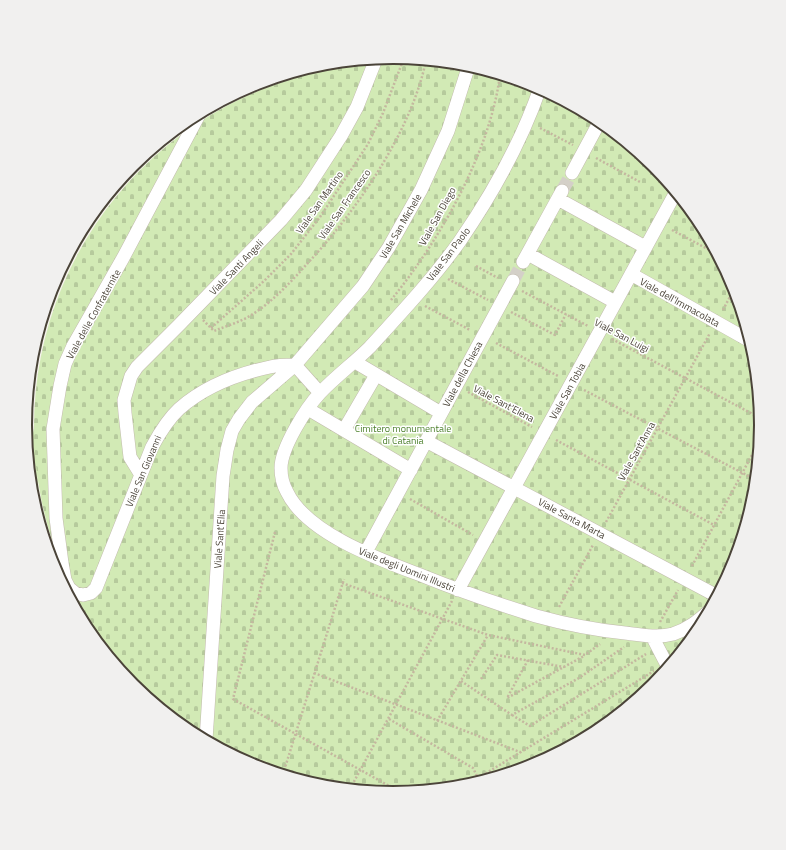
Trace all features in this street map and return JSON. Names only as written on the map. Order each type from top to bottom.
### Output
[{"type":"street","name":"Viale Santi Angeli","points":[[141,474],[130,457],[125,413],[124,400],[131,376],[137,367],[281,220],[306,190],[342,136],[357,107],[374,65]]},
{"type":"street","name":"Viale San Michele","points":[[294,365],[363,286],[389,247],[421,190],[448,131],[467,72]]},
{"type":"street","name":"Viale San Paolo","points":[[320,393],[355,362],[438,270],[460,241],[509,162],[526,128],[538,94]]},
{"type":"street","name":"Viale delle Confraternite","points":[[64,574],[56,518],[54,429],[64,372],[73,346],[123,258],[194,123]]},
{"type":"street","points":[[572,173],[597,127]]},
{"type":"street","points":[[616,302],[526,258],[560,195],[645,248]]},
{"type":"street","name":"Viale San Tobia","points":[[458,590],[673,198]]},
{"type":"street","name":"Viale dell'Immacolata","points":[[631,274],[743,337]]},
{"type":"street","name":"Viale della Chiesa","points":[[366,552],[512,283]]},
{"type":"street","points":[[355,362],[441,413]]},
{"type":"street","points":[[294,365],[320,393]]},
{"type":"street","name":"Viale San Giovanni","points":[[83,595],[91,593],[96,588],[152,447],[162,429],[178,410],[194,397],[234,377],[271,366],[294,365]]},
{"type":"street","name":"Viale Sant'Elia","points":[[206,734],[223,476],[227,450],[232,431],[243,413],[252,402],[294,365]]},
{"type":"street","points":[[344,430],[376,374]]},
{"type":"street","name":"Viale degli Uomini Illustri","points":[[320,393],[308,409],[289,441],[282,458],[281,468],[286,490],[292,500],[302,512],[319,527],[335,537],[388,563],[490,602],[552,620],[594,630],[616,632],[650,639],[671,634],[689,627],[696,621]]},
{"type":"street","points":[[308,409],[410,470]]},
{"type":"street","name":"Viale Santa Marta","points":[[426,441],[712,594]]},
{"type":"street","name":"Viale delle Confraternite","points":[[72,591],[83,595]]},
{"type":"street","points":[[650,639],[665,662]]},
{"type":"path","name":"Viale San Martino","points":[[211,328],[269,276],[290,254],[320,217],[368,144],[383,113],[402,64]]},
{"type":"path","name":"Viale San Francesco","points":[[211,328],[214,331],[252,315],[273,299],[289,284],[330,240],[365,191],[398,139],[422,78],[425,66]]},
{"type":"path","name":"Viale San Diego","points":[[388,304],[424,256],[445,221],[465,182],[492,118],[499,80]]},
{"type":"path","points":[[659,223],[708,249]]},
{"type":"path","name":"Viale San Luigi","points":[[476,266],[512,283],[599,332],[754,415]]},
{"type":"path","name":"Viale Sant'Anna","points":[[552,620],[730,296]]},
{"type":"path","points":[[193,311],[211,328]]},
{"type":"path","name":"Viale Sant'Elena","points":[[456,386],[714,525]]},
{"type":"path","points":[[461,681],[530,726],[650,639],[685,579],[753,454]]},
{"type":"path","points":[[398,493],[484,541]]},
{"type":"path","points":[[275,532],[232,699],[389,786]]},
{"type":"path","points":[[285,769],[344,579]]},
{"type":"path","points":[[342,583],[488,635],[585,655]]},
{"type":"path","points":[[353,784],[458,590]]},
{"type":"path","points":[[528,660],[507,698],[585,655],[616,632]]},
{"type":"path","points":[[437,721],[488,635]]},
{"type":"path","points":[[512,715],[650,639]]},
{"type":"path","points":[[481,679],[497,654],[564,667]]},
{"type":"path","points":[[484,775],[656,672]]},
{"type":"path","points":[[314,673],[520,752]]},
{"type":"path","points":[[389,719],[473,768],[477,776]]},
{"type":"green space","name":"Cimitero monumentale di Catania","points":[[369,65],[417,65],[440,67],[486,76],[531,91],[553,101],[574,112],[613,139],[648,170],[664,187],[693,224],[706,245],[727,287],[735,309],[742,332],[751,378],[754,425],[753,449],[751,472],[742,518],[727,563],[717,585],[706,606],[679,645],[648,680],[631,696],[594,725],[573,738],[531,759],[509,767],[486,774],[440,783],[393,786],[369,785],[346,783],[300,774],[255,759],[212,738],[192,725],[155,696],[138,680],[122,663],[94,627],[77,599],[62,566],[50,533],[41,498],[36,463],[34,427],[36,391],[41,356],[50,321],[62,288],[77,255],[95,225],[117,196],[141,170],[167,146],[196,124],[226,106],[259,91],[292,79],[337,69]]},
{"type":"green space","points":[[35,424],[38,492],[35,472],[32,435]]},
{"type":"tunnel","points":[[562,191],[572,173]]},
{"type":"tunnel","points":[[513,281],[523,262]]}]
